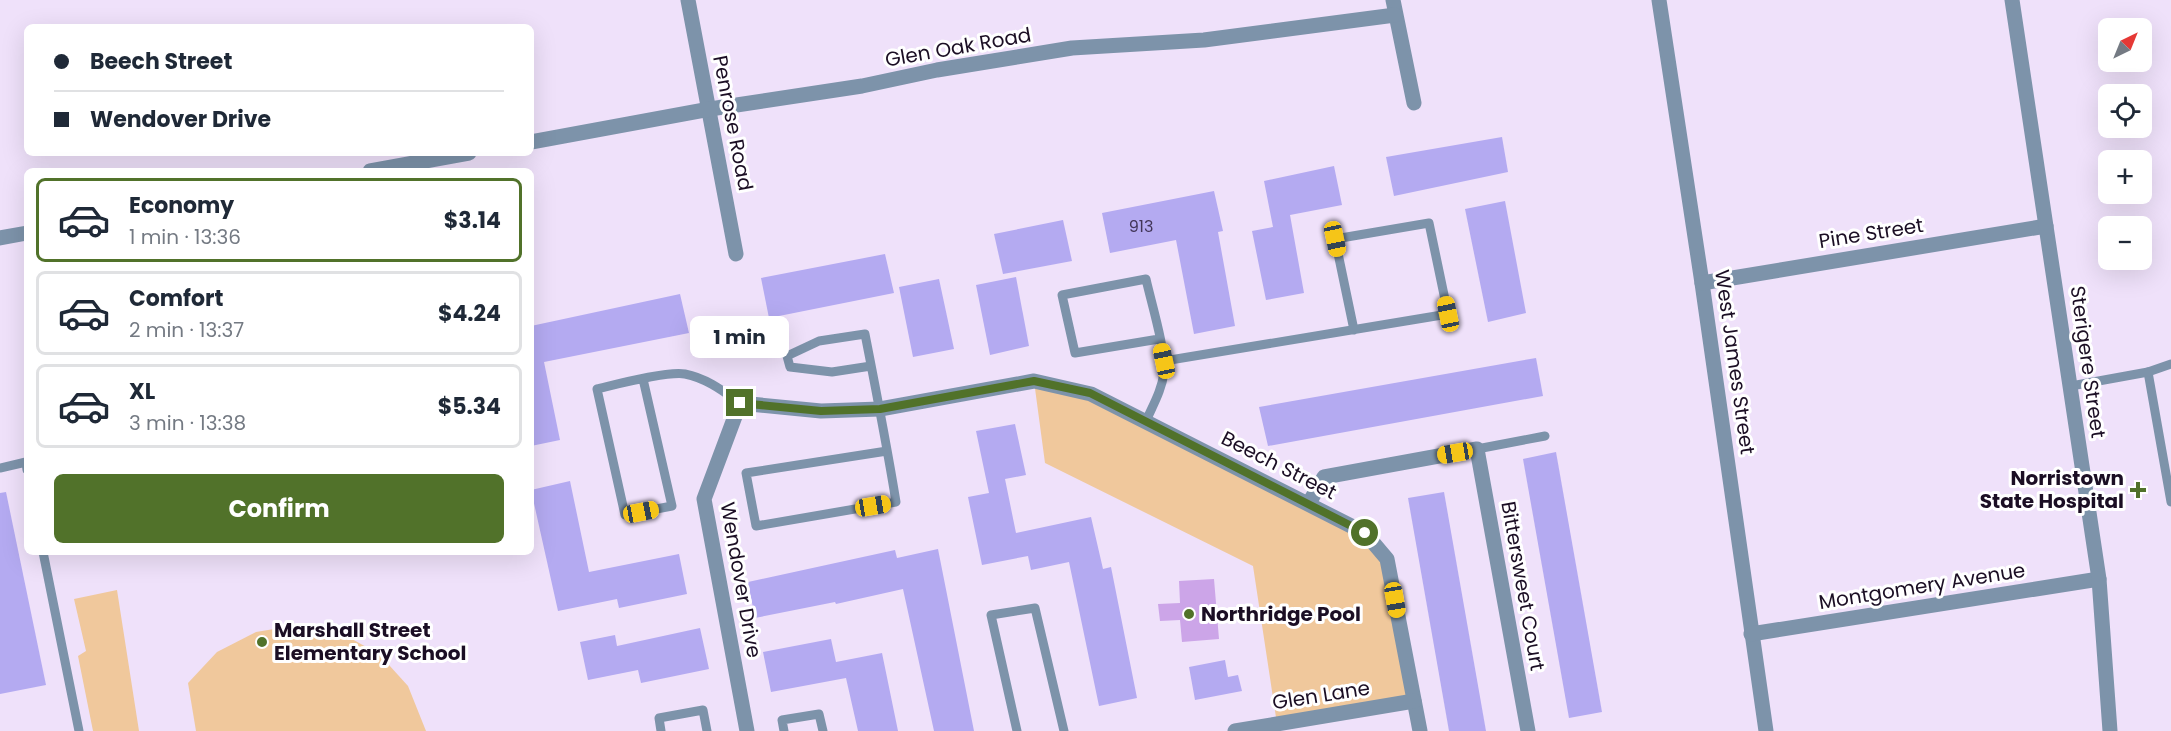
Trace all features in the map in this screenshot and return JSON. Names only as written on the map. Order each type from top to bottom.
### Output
[{"type":"street","name":"Penrose Road","points":[[688,0],[736,254]]},
{"type":"street","name":"West James Street","points":[[1659,0],[1766,731]]},
{"type":"street","name":"Sterigere Street","points":[[2012,0],[2099,579],[2110,731]]},
{"type":"street","name":"Glen Oak Road","points":[[534,141],[710,109],[862,86],[937,70],[1072,48],[1204,40],[1394,7]]},
{"type":"street","points":[[1394,7],[1414,103]]},
{"type":"street","points":[[387,168],[453,156]]},
{"type":"street","name":"Pine Street","points":[[1702,283],[2046,226]]},
{"type":"street","points":[[0,238],[24,234]]},
{"type":"street","name":"Beech Street","points":[[880,409],[1034,381],[1090,393],[1365,533],[1388,559],[1420,731]]},
{"type":"street","points":[[740,403],[821,411],[880,409]]},
{"type":"street","name":"Wendover Drive","points":[[740,403],[704,499],[747,731]]},
{"type":"street","points":[[1309,503],[1324,477],[1477,449]]},
{"type":"street","name":"Bittersweet Court","points":[[1477,449],[1528,731]]},
{"type":"street","name":"Montgomery Avenue","points":[[1752,634],[2099,579]]},
{"type":"street","name":"Glen Lane","points":[[1235,731],[1414,701]]},
{"type":"lane","points":[[1164,361],[1354,330],[1448,314],[1429,223],[1335,239],[1354,330]]},
{"type":"lane","points":[[1146,422],[1157,399],[1164,373],[1164,361],[1146,279],[1062,295],[1075,353],[1159,339]]},
{"type":"lane","points":[[872,366],[832,372],[811,370],[790,367],[787,356],[819,341],[865,334],[872,366],[880,409],[896,502],[756,526],[746,473],[887,451]]},
{"type":"lane","points":[[2071,386],[2148,372],[2171,364]]},
{"type":"lane","points":[[2148,372],[2171,502]]},
{"type":"lane","points":[[643,380],[672,506],[625,515],[597,389],[675,373],[687,374],[714,385],[740,403]]},
{"type":"lane","points":[[1477,449],[1545,436]]},
{"type":"lane","points":[[0,468],[24,462]]},
{"type":"lane","points":[[44,555],[79,731]]},
{"type":"lane","points":[[1017,731],[991,615],[1035,608],[1064,731]]},
{"type":"lane","points":[[662,731],[659,718],[703,710],[707,731]]},
{"type":"lane","points":[[784,731],[782,720],[819,714],[823,731]]},
{"type":"shaded area","points":[[1034,381],[1091,394],[1365,533],[1387,559],[1414,701],[1277,724],[1253,566],[1045,463]]},
{"type":"shaded area","name":"Northridge Pool","points":[[1214,579],[1219,639],[1182,642],[1180,620],[1160,621],[1158,604],[1180,603],[1179,581]]},
{"type":"shaded area","points":[[117,590],[139,731],[93,731],[78,656],[86,651],[74,599]]},
{"type":"shaded area","points":[[298,625],[341,633],[379,654],[408,686],[426,731],[196,731],[188,683],[217,652],[256,632]]},
{"type":"building","points":[[1502,137],[1508,172],[1394,196],[1386,157]]},
{"type":"building","points":[[1334,166],[1342,205],[1290,215],[1304,293],[1266,300],[1252,231],[1273,227],[1264,181]]},
{"type":"building","points":[[1214,191],[1223,231],[1218,232],[1235,326],[1194,334],[1176,240],[1110,253],[1102,213]]},
{"type":"building","points":[[1505,201],[1526,313],[1488,322],[1465,209]]},
{"type":"building","points":[[1063,220],[1072,261],[1003,274],[994,234]]},
{"type":"building","points":[[885,254],[894,293],[769,318],[761,278]]},
{"type":"building","points":[[1016,277],[1029,346],[990,355],[976,285]]},
{"type":"building","points":[[939,279],[954,349],[913,357],[899,287]]},
{"type":"building","points":[[680,294],[689,333],[544,362],[560,440],[534,445],[534,325]]},
{"type":"building","points":[[1536,358],[1543,396],[1268,446],[1259,407]]},
{"type":"building","points":[[1015,424],[1026,475],[1005,479],[1016,533],[1091,517],[1103,569],[1111,567],[1137,698],[1099,706],[1069,562],[1031,570],[1028,556],[982,565],[968,497],[989,493],[976,431]]},
{"type":"building","points":[[1556,452],[1602,712],[1569,718],[1523,459]]},
{"type":"building","points":[[570,481],[589,572],[679,554],[687,594],[619,608],[617,599],[558,611],[534,503],[534,489]]},
{"type":"building","points":[[6,492],[46,685],[0,694],[0,493]]},
{"type":"building","points":[[1444,492],[1486,731],[1449,731],[1408,498]]},
{"type":"building","points":[[938,549],[974,731],[934,731],[903,589],[836,604],[835,602],[755,618],[748,582],[895,550],[897,558]]},
{"type":"building","points":[[700,628],[709,669],[641,683],[638,670],[588,680],[580,642],[615,635],[617,646]]},
{"type":"building","points":[[831,639],[836,662],[882,653],[898,731],[858,731],[846,678],[771,692],[763,652]]},
{"type":"building","points":[[1225,660],[1228,677],[1238,675],[1242,691],[1195,700],[1189,667]]},
{"type":"place","name":"Norristown State Hospital","points":[[2138,490]]},
{"type":"place","name":"Northridge Pool","points":[[1189,614]]},
{"type":"place","name":"Marshall Street Elementary School","points":[[262,642]]},
{"type":"route","points":[[740,403],[821,411],[880,409],[1034,381],[1090,393],[1365,533]]}]
